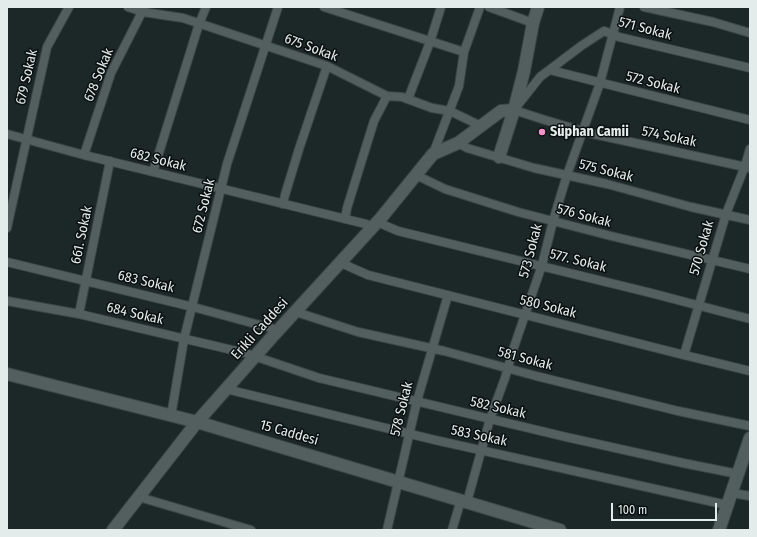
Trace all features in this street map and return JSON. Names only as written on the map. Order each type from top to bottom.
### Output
[{"type":"street","name":"679 Sokak","points":[[7,228],[47,47],[69,7]]},
{"type":"street","name":"675 Sokak","points":[[128,7],[183,18],[327,66],[387,96],[402,97],[432,108],[450,111],[481,126]]},
{"type":"street","points":[[153,172],[199,24],[206,7]]},
{"type":"street","name":"672 Sokak","points":[[171,416],[184,339],[228,164],[278,7]]},
{"type":"street","points":[[324,7],[464,52]]},
{"type":"street","points":[[408,99],[442,7]]},
{"type":"street","points":[[433,154],[459,86],[464,52],[480,7]]},
{"type":"street","points":[[489,7],[533,22]]},
{"type":"street","points":[[499,157],[514,110],[524,71],[533,22],[538,7]]},
{"type":"street","name":"573 Sokak","points":[[452,530],[464,501],[542,266],[552,221],[600,83],[620,7]]},
{"type":"street","points":[[644,7],[713,22],[750,34]]},
{"type":"street","name":"678 Sokak","points":[[84,155],[111,73],[143,9]]},
{"type":"street","name":"571 Sokak","points":[[514,110],[540,77],[581,46],[604,31],[619,37],[750,68]]},
{"type":"street","points":[[283,204],[327,66]]},
{"type":"street","name":"572 Sokak","points":[[550,70],[750,120]]},
{"type":"street","points":[[345,219],[347,208],[374,121],[387,96]]},
{"type":"street","points":[[433,154],[458,143],[501,111],[514,110]]},
{"type":"street","name":"574 Sokak","points":[[514,110],[583,131],[747,167]]},
{"type":"street","name":"682 Sokak","points":[[7,134],[84,155],[283,204],[345,219],[375,224]]},
{"type":"street","name":"575 Sokak","points":[[458,143],[467,148],[534,168],[607,184],[691,207],[750,220]]},
{"type":"street","name":"570 Sokak","points":[[684,355],[726,214],[747,167],[750,150]]},
{"type":"street","name":"Erikli Caddesi","points":[[114,529],[197,422],[278,330],[341,263],[433,154]]},
{"type":"street","name":"661. Sokak","points":[[79,314],[110,161]]},
{"type":"street","name":"576 Sokak","points":[[416,175],[445,189],[518,212],[750,269]]},
{"type":"street","name":"577. Sokak","points":[[375,224],[750,319]]},
{"type":"street","name":"683 Sokak","points":[[7,262],[193,307],[278,330]]},
{"type":"street","name":"580 Sokak","points":[[341,263],[368,275],[750,371]]},
{"type":"street","name":"578 Sokak","points":[[387,530],[417,402],[448,295]]},
{"type":"street","name":"684 Sokak","points":[[7,301],[79,314],[256,356]]},
{"type":"street","name":"581 Sokak","points":[[296,312],[358,332],[432,348],[508,369],[678,411],[750,426]]},
{"type":"street","name":"582 Sokak","points":[[256,356],[278,365],[319,378],[417,402],[683,463],[738,474]]},
{"type":"street","name":"15 Caddesi","points":[[7,374],[197,422],[560,530]]},
{"type":"street","name":"583 Sokak","points":[[226,389],[481,450],[728,505]]},
{"type":"street","points":[[719,530],[750,438]]},
{"type":"street","points":[[732,493],[750,496]]},
{"type":"street","points":[[139,497],[251,530]]},
{"type":"place","name":"Süphan Camii","points":[[542,132]]}]
